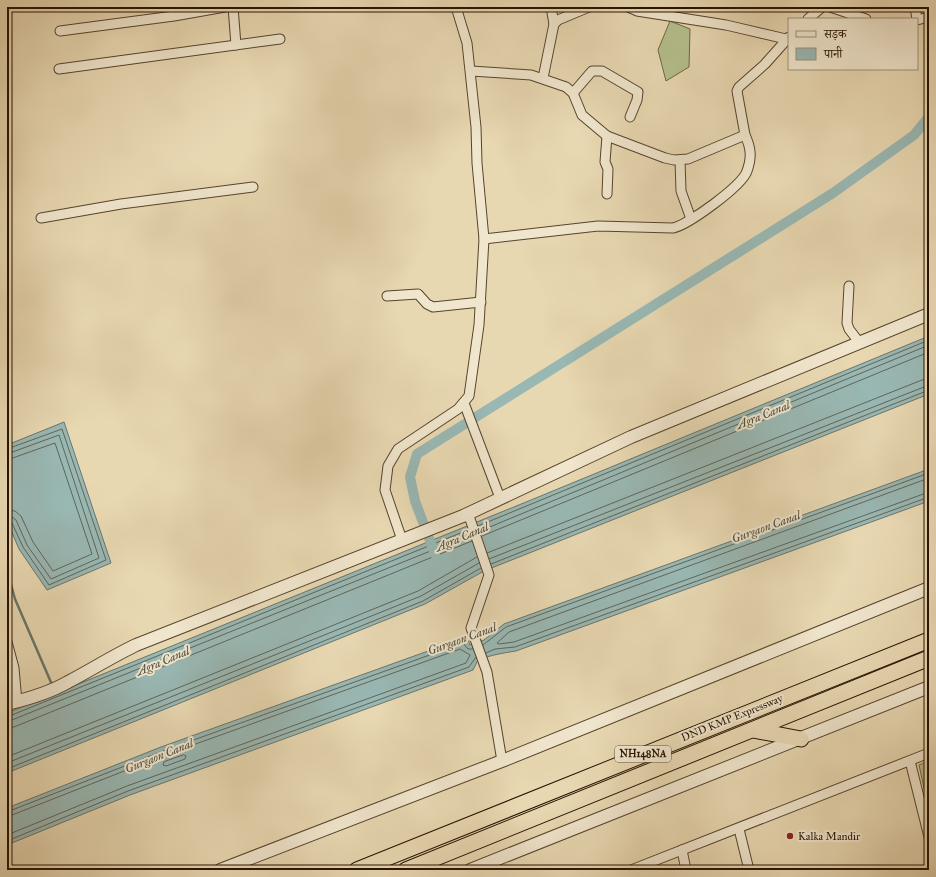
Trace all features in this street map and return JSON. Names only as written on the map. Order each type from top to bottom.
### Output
[{"type":"highway","name":"DND KMP Expressway","points":[[357,870],[929,640]]},
{"type":"highway","name":"DND KMP Expressway","points":[[406,870],[929,658]]},
{"type":"highway","points":[[752,730],[801,739]]},
{"type":"street","points":[[60,31],[174,16],[225,7]]},
{"type":"street","points":[[232,7],[236,45]]},
{"type":"street","points":[[402,540],[385,490],[388,466],[398,450],[458,409],[464,403],[471,391],[481,302],[484,239],[471,71],[467,43],[456,7]]},
{"type":"street","points":[[543,78],[554,24],[551,7]]},
{"type":"street","points":[[554,24],[558,20],[589,7]]},
{"type":"street","points":[[484,239],[598,226],[680,227],[728,192],[744,177],[751,155],[737,91],[739,87],[765,64],[787,38],[713,23],[637,11],[628,7]]},
{"type":"street","points":[[809,18],[822,7]]},
{"type":"street","points":[[830,7],[863,18]]},
{"type":"street","points":[[915,7],[917,18]]},
{"type":"street","points":[[918,20],[929,17]]},
{"type":"street","points":[[59,68],[280,38]]},
{"type":"street","points":[[471,71],[520,73],[543,78],[566,87],[573,93],[582,115],[608,136],[665,158],[680,160],[688,159],[746,135]]},
{"type":"street","points":[[573,93],[592,72],[602,71],[638,92],[638,100],[630,117]]},
{"type":"street","points":[[607,194],[608,169],[605,162],[608,136]]},
{"type":"street","points":[[680,160],[681,191],[691,219]]},
{"type":"street","points":[[41,218],[121,204],[253,187]]},
{"type":"street","points":[[849,286],[848,327],[859,342]]},
{"type":"street","points":[[387,296],[418,294],[427,304],[433,307],[481,302]]},
{"type":"street","points":[[7,642],[14,668],[12,703],[30,699],[67,683],[117,654],[136,645],[429,530],[617,444],[929,314]]},
{"type":"street","points":[[464,403],[500,498]]},
{"type":"street","points":[[468,513],[489,575],[471,628],[487,672],[502,761]]},
{"type":"street","points":[[220,870],[502,761],[929,588]]},
{"type":"street","points":[[470,870],[929,687]]},
{"type":"street","points":[[631,870],[739,829],[929,753]]},
{"type":"street","points":[[910,761],[928,825],[929,837]]},
{"type":"street","points":[[739,829],[749,870]]},
{"type":"street","points":[[682,850],[686,870]]},
{"type":"green space","points":[[670,21],[690,29],[689,67],[666,81],[658,50]]},
{"type":"green space","points":[[929,761],[929,811],[919,765]]},
{"type":"water","name":"Agra Canal","points":[[929,336],[929,394],[484,571],[425,604],[7,773],[7,713]]},
{"type":"water","points":[[64,422],[111,563],[47,590],[19,549],[7,521],[7,445]]},
{"type":"water","name":"Gurgaon Canal","points":[[929,469],[929,501],[516,651],[492,655],[478,660],[473,670],[130,795],[7,845],[7,808],[161,747],[467,637],[470,645],[484,640],[504,624]]},
{"type":"waterway","name":"Agra Canal","points":[[435,554],[415,501],[410,477],[417,454],[833,193],[914,135],[929,117]]},
{"type":"waterway","points":[[7,570],[15,599],[53,687]]},
{"type":"place","name":"Kalka Mandir","points":[[790,836]]}]
